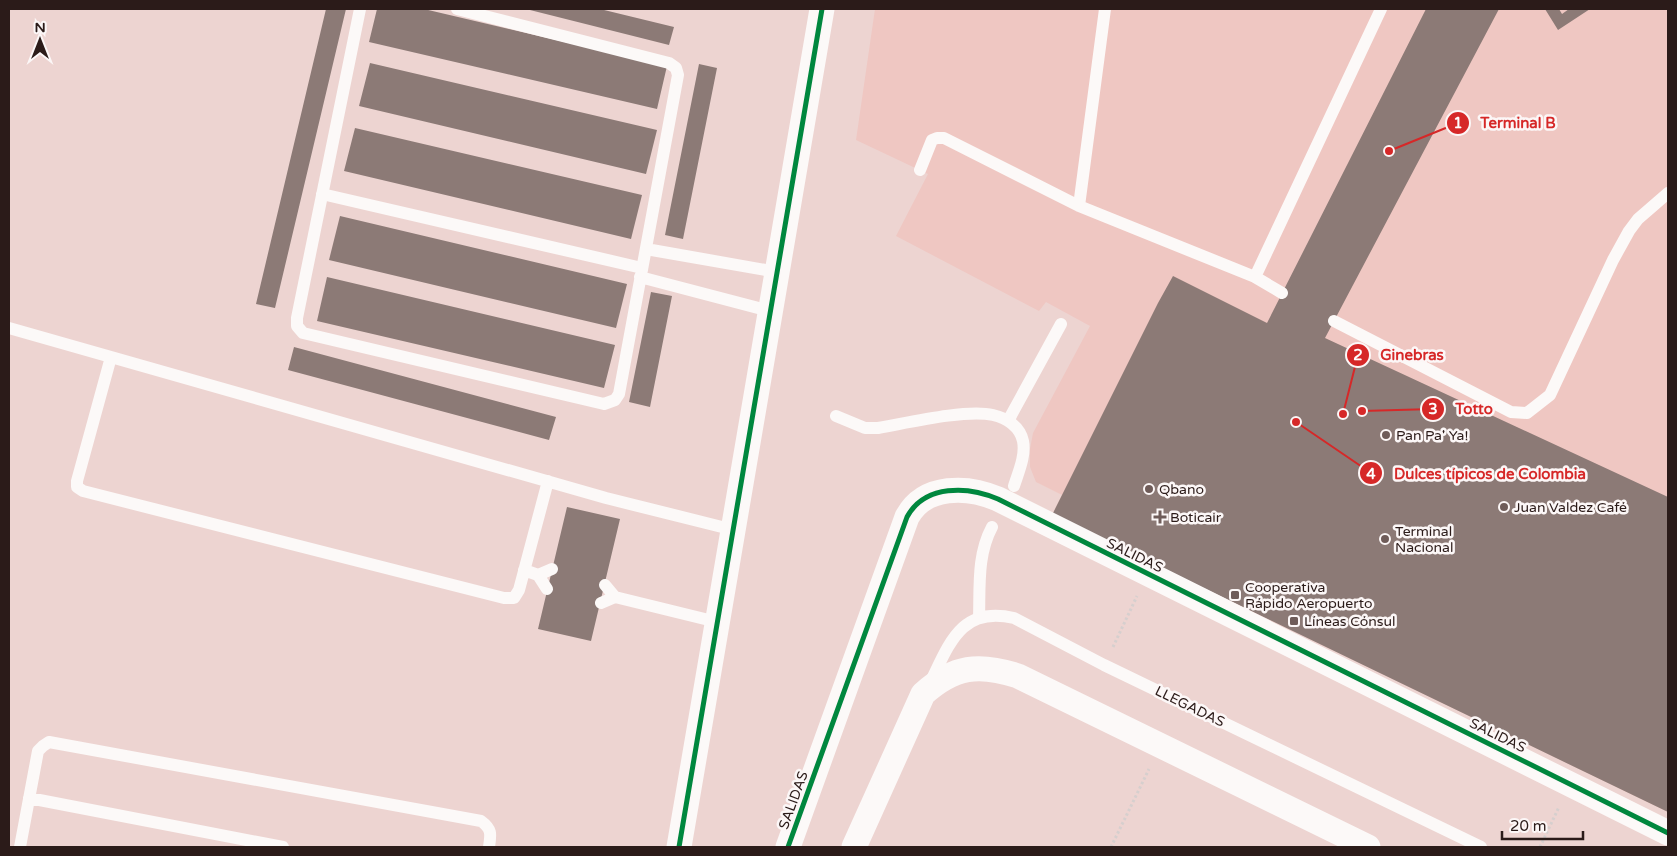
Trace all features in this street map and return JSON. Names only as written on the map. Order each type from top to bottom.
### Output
[{"type":"street","points":[[679,847],[822,9]]},
{"type":"street","name":"SALIDAS","points":[[788,847],[907,517],[912,508],[930,495],[957,490],[971,490],[984,493],[1668,833]]},
{"type":"street","name":"LLEGADAS","points":[[854,847],[923,694],[936,682],[954,673],[978,668],[998,669],[1018,676],[1368,847]]},
{"type":"lane","points":[[360,9],[297,318],[298,326],[303,333],[604,404],[615,400],[619,394],[678,75],[676,68],[669,62],[456,9]]},
{"type":"lane","points":[[1079,206],[1105,9]]},
{"type":"lane","points":[[1255,277],[1381,9]]},
{"type":"lane","points":[[920,170],[932,140],[944,138],[1079,206],[1255,277],[1282,293]]},
{"type":"lane","points":[[1334,321],[1512,412],[1527,413],[1550,395],[1613,260],[1629,231],[1638,219],[1668,193]]},
{"type":"lane","points":[[322,194],[641,272],[770,311]]},
{"type":"lane","points":[[646,249],[776,272]]},
{"type":"lane","points":[[1008,420],[1060,324]]},
{"type":"lane","points":[[9,328],[606,498],[734,530]]},
{"type":"lane","points":[[111,357],[76,481],[78,487],[83,491],[504,598],[514,598],[519,590],[548,481]]},
{"type":"lane","points":[[836,416],[865,428],[974,414],[992,415],[1008,420],[1019,430],[1023,443],[1023,457],[1014,486]]},
{"type":"lane","points":[[979,618],[980,559],[992,527]]},
{"type":"lane","points":[[538,575],[552,569]]},
{"type":"lane","points":[[524,570],[538,575],[548,589]]},
{"type":"lane","points":[[605,585],[615,597]]},
{"type":"lane","points":[[600,603],[615,597],[717,622]]},
{"type":"lane","name":"LLEGADAS","points":[[927,690],[951,640],[964,626],[979,618],[1001,615],[1014,618],[1104,665],[1481,847]]},
{"type":"lane","points":[[20,847],[38,751],[49,742],[481,820],[488,826],[491,836],[489,847]]},
{"type":"lane","points":[[29,798],[282,847]]},
{"type":"path","points":[[1111,847],[1151,766]]},
{"type":"shaded area","points":[[875,9],[1668,9],[1668,812],[1052,515],[1062,495],[1036,482],[1030,467],[1030,449],[1033,433],[1090,326],[1046,302],[1039,311],[896,236],[928,174],[856,140]]},
{"type":"building","points":[[326,9],[346,9],[275,308],[256,304]]},
{"type":"building","points":[[377,9],[424,9],[667,66],[657,109],[369,42]]},
{"type":"building","points":[[526,9],[600,9],[674,27],[669,45]]},
{"type":"building","name":"Terminal Nacional","points":[[1426,9],[1499,9],[1325,338],[1668,497],[1668,812],[1052,515],[1173,276],[1267,323]]},
{"type":"building","points":[[1545,9],[1559,9],[1562,14],[1569,9],[1590,9],[1558,30]]},
{"type":"building","points":[[370,63],[657,130],[646,174],[359,106]]},
{"type":"building","points":[[699,64],[717,68],[683,239],[665,235]]},
{"type":"building","points":[[355,128],[642,195],[631,239],[344,171]]},
{"type":"building","points":[[340,216],[627,284],[616,328],[329,260]]},
{"type":"building","points":[[327,277],[615,345],[604,388],[317,321]]},
{"type":"building","points":[[651,292],[672,296],[650,407],[629,402]]},
{"type":"building","points":[[294,347],[556,417],[549,440],[288,370]]},
{"type":"building","points":[[567,507],[620,519],[591,641],[538,629]]},
{"type":"cycle path","points":[[679,847],[822,9]]},
{"type":"cycle path","points":[[788,847],[907,517],[915,506],[925,498],[936,493],[961,490],[998,499],[1668,833]]},
{"type":"place","name":"Terminal B","points":[[1389,151]]},
{"type":"place","name":"Totto","points":[[1362,411]]},
{"type":"place","name":"Ginebras","points":[[1343,414]]},
{"type":"place","name":"Dulces típicos de Colombia","points":[[1296,422]]},
{"type":"place","name":"Pan Pa' Ya!","points":[[1386,435]]},
{"type":"place","name":"Qbano","points":[[1149,489]]},
{"type":"place","name":"Juan Valdez Café","points":[[1504,507]]},
{"type":"place","name":"Boticair","points":[[1160,517]]},
{"type":"place","name":"Terminal Nacional","points":[[1385,539]]},
{"type":"place","name":"Cooperativa Rápido Aeropuerto","points":[[1235,595]]},
{"type":"place","name":"Líneas Cónsul","points":[[1294,621]]}]
